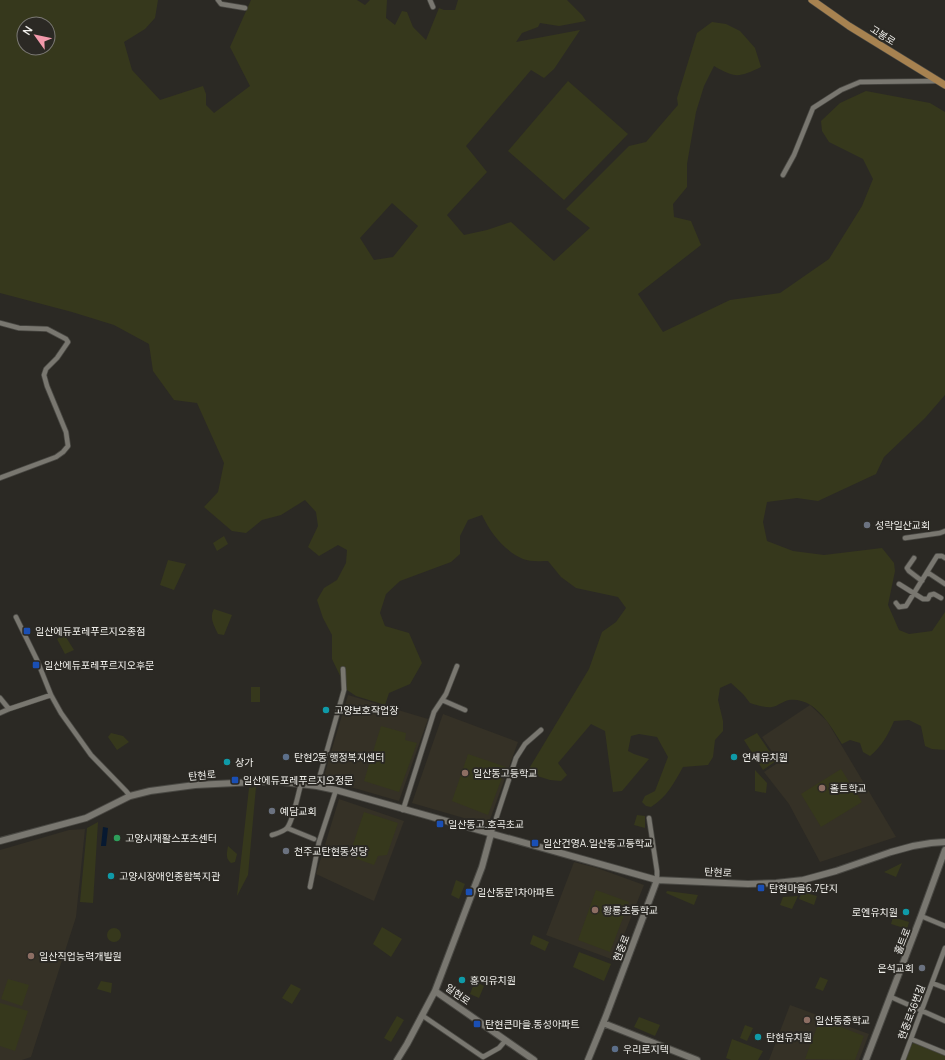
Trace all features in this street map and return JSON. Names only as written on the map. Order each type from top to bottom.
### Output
[{"type":"main road","name":"고봉로","points":[[812,0],[849,26],[945,85]]},
{"type":"main road","name":"탄현로","points":[[0,841],[86,818],[130,796],[150,791],[217,784],[274,781],[317,786],[336,790],[657,880],[748,884],[796,881],[836,871],[913,846],[945,842]]},
{"type":"main road","points":[[435,991],[482,867],[491,834]]},
{"type":"main road","name":"홀트로","points":[[866,1060],[922,916],[945,850]]},
{"type":"main road","name":"현중로","points":[[588,1060],[657,880]]},
{"type":"main road","name":"일현로","points":[[396,1060],[423,1016],[435,991],[534,1060]]},
{"type":"main road","points":[[603,1024],[697,1060]]},
{"type":"street","points":[[218,0],[222,4],[245,8]]},
{"type":"street","points":[[430,0],[433,7]]},
{"type":"street","points":[[783,175],[794,155],[813,108],[841,90],[860,82],[938,81]]},
{"type":"street","points":[[0,323],[19,328],[47,329],[66,339],[68,342],[57,358],[46,369],[44,375],[66,432],[68,446],[56,457],[0,478]]},
{"type":"street","points":[[905,538],[945,531]]},
{"type":"street","points":[[896,603],[899,607],[906,606],[937,556],[942,556],[945,558]]},
{"type":"street","points":[[914,558],[907,568],[908,571],[922,580]]},
{"type":"street","points":[[927,572],[945,584]]},
{"type":"street","points":[[899,584],[923,599],[934,594],[941,598]]},
{"type":"street","points":[[16,617],[38,660],[51,695],[61,713],[91,755],[130,796]]},
{"type":"street","points":[[404,810],[434,712],[446,694],[457,666]]},
{"type":"street","points":[[317,786],[344,690],[343,669]]},
{"type":"street","points":[[0,713],[51,695]]},
{"type":"street","points":[[0,698],[9,709]]},
{"type":"street","points":[[442,700],[465,710]]},
{"type":"street","points":[[491,834],[516,758],[525,744],[541,730]]},
{"type":"street","points":[[272,835],[281,833],[287,828],[301,784]]},
{"type":"street","points":[[310,887],[319,842],[336,790]]},
{"type":"street","points":[[649,818],[657,880]]},
{"type":"street","points":[[287,828],[314,839]]},
{"type":"street","points":[[922,916],[945,926]]},
{"type":"street","name":"현중로36번길","points":[[903,1060],[943,958],[945,948]]},
{"type":"street","points":[[932,983],[945,988]]},
{"type":"street","points":[[891,998],[945,1021]]},
{"type":"street","points":[[423,1016],[483,1057],[499,1048],[506,1040]]},
{"type":"street","points":[[911,1040],[945,1053]]},
{"type":"shaded area","points":[[348,695],[428,719],[399,801],[323,779]]},
{"type":"shaded area","name":"홀트학교","points":[[810,705],[827,721],[896,837],[820,862],[789,804],[764,772],[779,762],[762,737]]},
{"type":"shaded area","name":"일산동고등학교","points":[[443,714],[518,742],[488,825],[412,803]]},
{"type":"shaded area","points":[[339,799],[404,821],[374,901],[316,874]]},
{"type":"shaded area","name":"일산직업능력개발원","points":[[85,829],[76,917],[31,1057],[22,1060],[0,1060],[0,850],[69,830]]},
{"type":"shaded area","name":"황룡초등학교","points":[[574,862],[597,868],[644,885],[614,960],[546,935]]},
{"type":"shaded area","name":"일산동중학교","points":[[790,1005],[869,1034],[859,1060],[769,1060]]},
{"type":"green space","points":[[0,0],[158,0],[155,18],[145,29],[124,42],[132,70],[160,100],[203,86],[206,94],[206,105],[214,113],[250,86],[230,47],[251,0],[357,0],[365,5],[370,0],[387,0],[386,18],[395,25],[402,11],[407,12],[413,27],[426,40],[439,8],[444,10],[455,10],[458,0],[567,0],[586,21],[559,26],[540,23],[538,27],[522,33],[516,42],[580,30],[554,69],[544,78],[531,70],[466,146],[487,172],[447,215],[464,235],[487,230],[511,222],[554,261],[590,228],[566,209],[629,146],[646,142],[678,105],[677,98],[697,33],[712,22],[726,24],[740,31],[755,48],[761,67],[742,75],[737,75],[727,73],[714,66],[704,86],[696,112],[687,164],[687,187],[673,204],[674,217],[691,221],[701,245],[638,294],[663,332],[730,300],[780,293],[829,259],[862,206],[873,179],[863,159],[829,142],[822,131],[821,121],[840,103],[866,91],[930,103],[945,112],[945,395],[925,418],[884,457],[876,474],[818,501],[797,498],[767,502],[763,522],[767,541],[793,551],[824,555],[882,548],[894,563],[895,571],[888,605],[899,630],[909,634],[932,631],[945,612],[945,750],[932,749],[925,746],[921,726],[909,720],[894,721],[884,740],[870,756],[863,752],[860,743],[850,740],[842,744],[827,721],[807,703],[798,700],[789,700],[776,706],[767,707],[750,703],[731,683],[720,688],[718,700],[723,721],[723,731],[715,740],[713,757],[708,765],[683,767],[666,794],[651,807],[646,806],[642,802],[645,796],[655,791],[668,757],[657,737],[639,734],[631,736],[628,751],[649,759],[622,791],[613,792],[605,731],[591,724],[558,763],[567,775],[561,781],[550,780],[534,775],[530,767],[589,669],[602,632],[616,622],[626,608],[618,597],[576,588],[561,577],[548,561],[529,561],[516,556],[498,540],[482,515],[468,520],[460,536],[460,554],[451,562],[400,581],[386,594],[380,613],[385,626],[409,633],[422,663],[410,684],[389,693],[385,705],[356,696],[347,690],[332,659],[332,635],[323,618],[317,600],[324,588],[337,580],[346,563],[347,550],[338,545],[319,556],[308,547],[318,526],[316,512],[305,500],[281,515],[262,520],[246,533],[232,531],[204,507],[218,492],[224,463],[197,403],[174,400],[153,371],[149,344],[114,325],[0,293]],"holes":[[[392,203],[418,226],[393,257],[374,260],[360,238]]]},
{"type":"green space","points":[[568,81],[628,134],[564,200],[508,151]]},
{"type":"green space","points":[[224,536],[228,544],[217,551],[213,543]]},
{"type":"green space","points":[[168,560],[186,564],[174,590],[160,585]]},
{"type":"green space","points":[[214,609],[232,615],[224,635],[218,634],[214,625],[212,615]]},
{"type":"green space","points":[[64,634],[74,650],[65,654],[57,639]]},
{"type":"green space","points":[[251,687],[260,687],[260,702],[251,702]]},
{"type":"green space","points":[[381,726],[406,733],[405,740],[417,743],[399,792],[364,781]]},
{"type":"green space","points":[[111,733],[123,736],[129,742],[117,750],[108,737]]},
{"type":"green space","points":[[757,733],[776,761],[763,770],[744,740]]},
{"type":"green space","points":[[468,754],[506,767],[488,815],[452,801]]},
{"type":"green space","points":[[841,769],[862,802],[821,827],[801,794]]},
{"type":"green space","points":[[755,770],[767,783],[766,793],[755,791]]},
{"type":"green space","points":[[256,787],[248,875],[237,896],[249,788]]},
{"type":"green space","points":[[364,812],[398,823],[387,855],[378,856],[374,865],[349,856]]},
{"type":"green space","points":[[637,815],[645,816],[645,828],[634,825]]},
{"type":"green space","points":[[98,822],[93,903],[80,902],[87,828]]},
{"type":"green space","points":[[228,846],[237,854],[235,862],[231,863],[228,859]]},
{"type":"green space","points":[[902,863],[896,877],[884,872]]},
{"type":"green space","points":[[456,880],[465,884],[459,899],[451,895]]},
{"type":"green space","points":[[596,890],[629,902],[610,952],[578,940]]},
{"type":"green space","points":[[667,891],[698,895],[694,905],[666,893]]},
{"type":"green space","points":[[802,892],[817,896],[814,905],[799,899]]},
{"type":"green space","points":[[798,896],[792,909],[780,905],[783,897]]},
{"type":"green space","points":[[893,917],[909,922],[907,929],[891,924]]},
{"type":"green space","points":[[382,927],[402,939],[391,957],[373,944]]},
{"type":"green space","points":[[111,928],[117,928],[121,932],[121,938],[117,942],[111,942],[107,938],[107,932]]},
{"type":"green space","points":[[533,935],[549,942],[545,951],[530,944]]},
{"type":"green space","points":[[579,952],[611,964],[604,981],[573,967]]},
{"type":"green space","points":[[820,977],[828,980],[823,991],[815,988]]},
{"type":"green space","points":[[8,979],[29,985],[22,1006],[1,999]]},
{"type":"green space","points":[[101,981],[112,983],[111,993],[97,989]]},
{"type":"green space","points":[[475,981],[484,986],[479,998],[470,994]]},
{"type":"green space","points":[[291,984],[301,989],[292,1004],[282,998]]},
{"type":"green space","points":[[0,1003],[28,1011],[15,1051],[0,1046]]},
{"type":"green space","points":[[397,1016],[404,1020],[391,1042],[384,1038]]},
{"type":"green space","points":[[639,1017],[660,1025],[655,1036],[634,1027]]},
{"type":"green space","points":[[820,1019],[864,1036],[855,1060],[805,1059]]},
{"type":"green space","points":[[745,1025],[753,1028],[747,1041],[740,1038]]},
{"type":"green space","points":[[732,1039],[763,1051],[758,1060],[731,1060],[726,1058]]},
{"type":"green space","points":[[915,1042],[945,1054],[945,1060],[905,1060],[912,1044]]},
{"type":"water","points":[[103,827],[108,828],[106,846],[101,846]]},
{"type":"place","name":"성락일산교회","points":[[867,525]]},
{"type":"place","name":"일산에듀포레푸르지오종점","points":[[27,631]]},
{"type":"place","name":"일산에듀포레푸르지오후문","points":[[36,665]]},
{"type":"place","name":"고양보호작업장","points":[[326,710]]},
{"type":"place","name":"탄현2동 행정복지센터","points":[[286,757]]},
{"type":"place","name":"연세유치원","points":[[734,757]]},
{"type":"place","name":"상가","points":[[227,762]]},
{"type":"place","name":"일산동고등학교","points":[[465,773]]},
{"type":"place","name":"일산에듀포레푸르지오정문","points":[[235,780]]},
{"type":"place","name":"홀트학교","points":[[822,788]]},
{"type":"place","name":"예담교회","points":[[272,811]]},
{"type":"place","name":"일산동고.호곡초교","points":[[440,824]]},
{"type":"place","name":"고양시재활스포츠센터","points":[[117,838]]},
{"type":"place","name":"일산건영A.일산동고등학교","points":[[535,843]]},
{"type":"place","name":"천주교탄현동성당","points":[[286,851]]},
{"type":"place","name":"고양시장애인종합복지관","points":[[111,876]]},
{"type":"place","name":"탄현마을6.7단지","points":[[761,888]]},
{"type":"place","name":"일산동문1차아파트","points":[[469,892]]},
{"type":"place","name":"황룡초등학교","points":[[595,910]]},
{"type":"place","name":"로엔유치원","points":[[906,912]]},
{"type":"place","name":"일산직업능력개발원","points":[[31,956]]},
{"type":"place","name":"은석교회","points":[[922,968]]},
{"type":"place","name":"홍익유치원","points":[[462,980]]},
{"type":"place","name":"일산동중학교","points":[[807,1020]]},
{"type":"place","name":"탄현큰마을.동성아파트","points":[[477,1024]]},
{"type":"place","name":"탄현유치원","points":[[758,1037]]},
{"type":"place","name":"우리로지텍","points":[[615,1049]]}]
